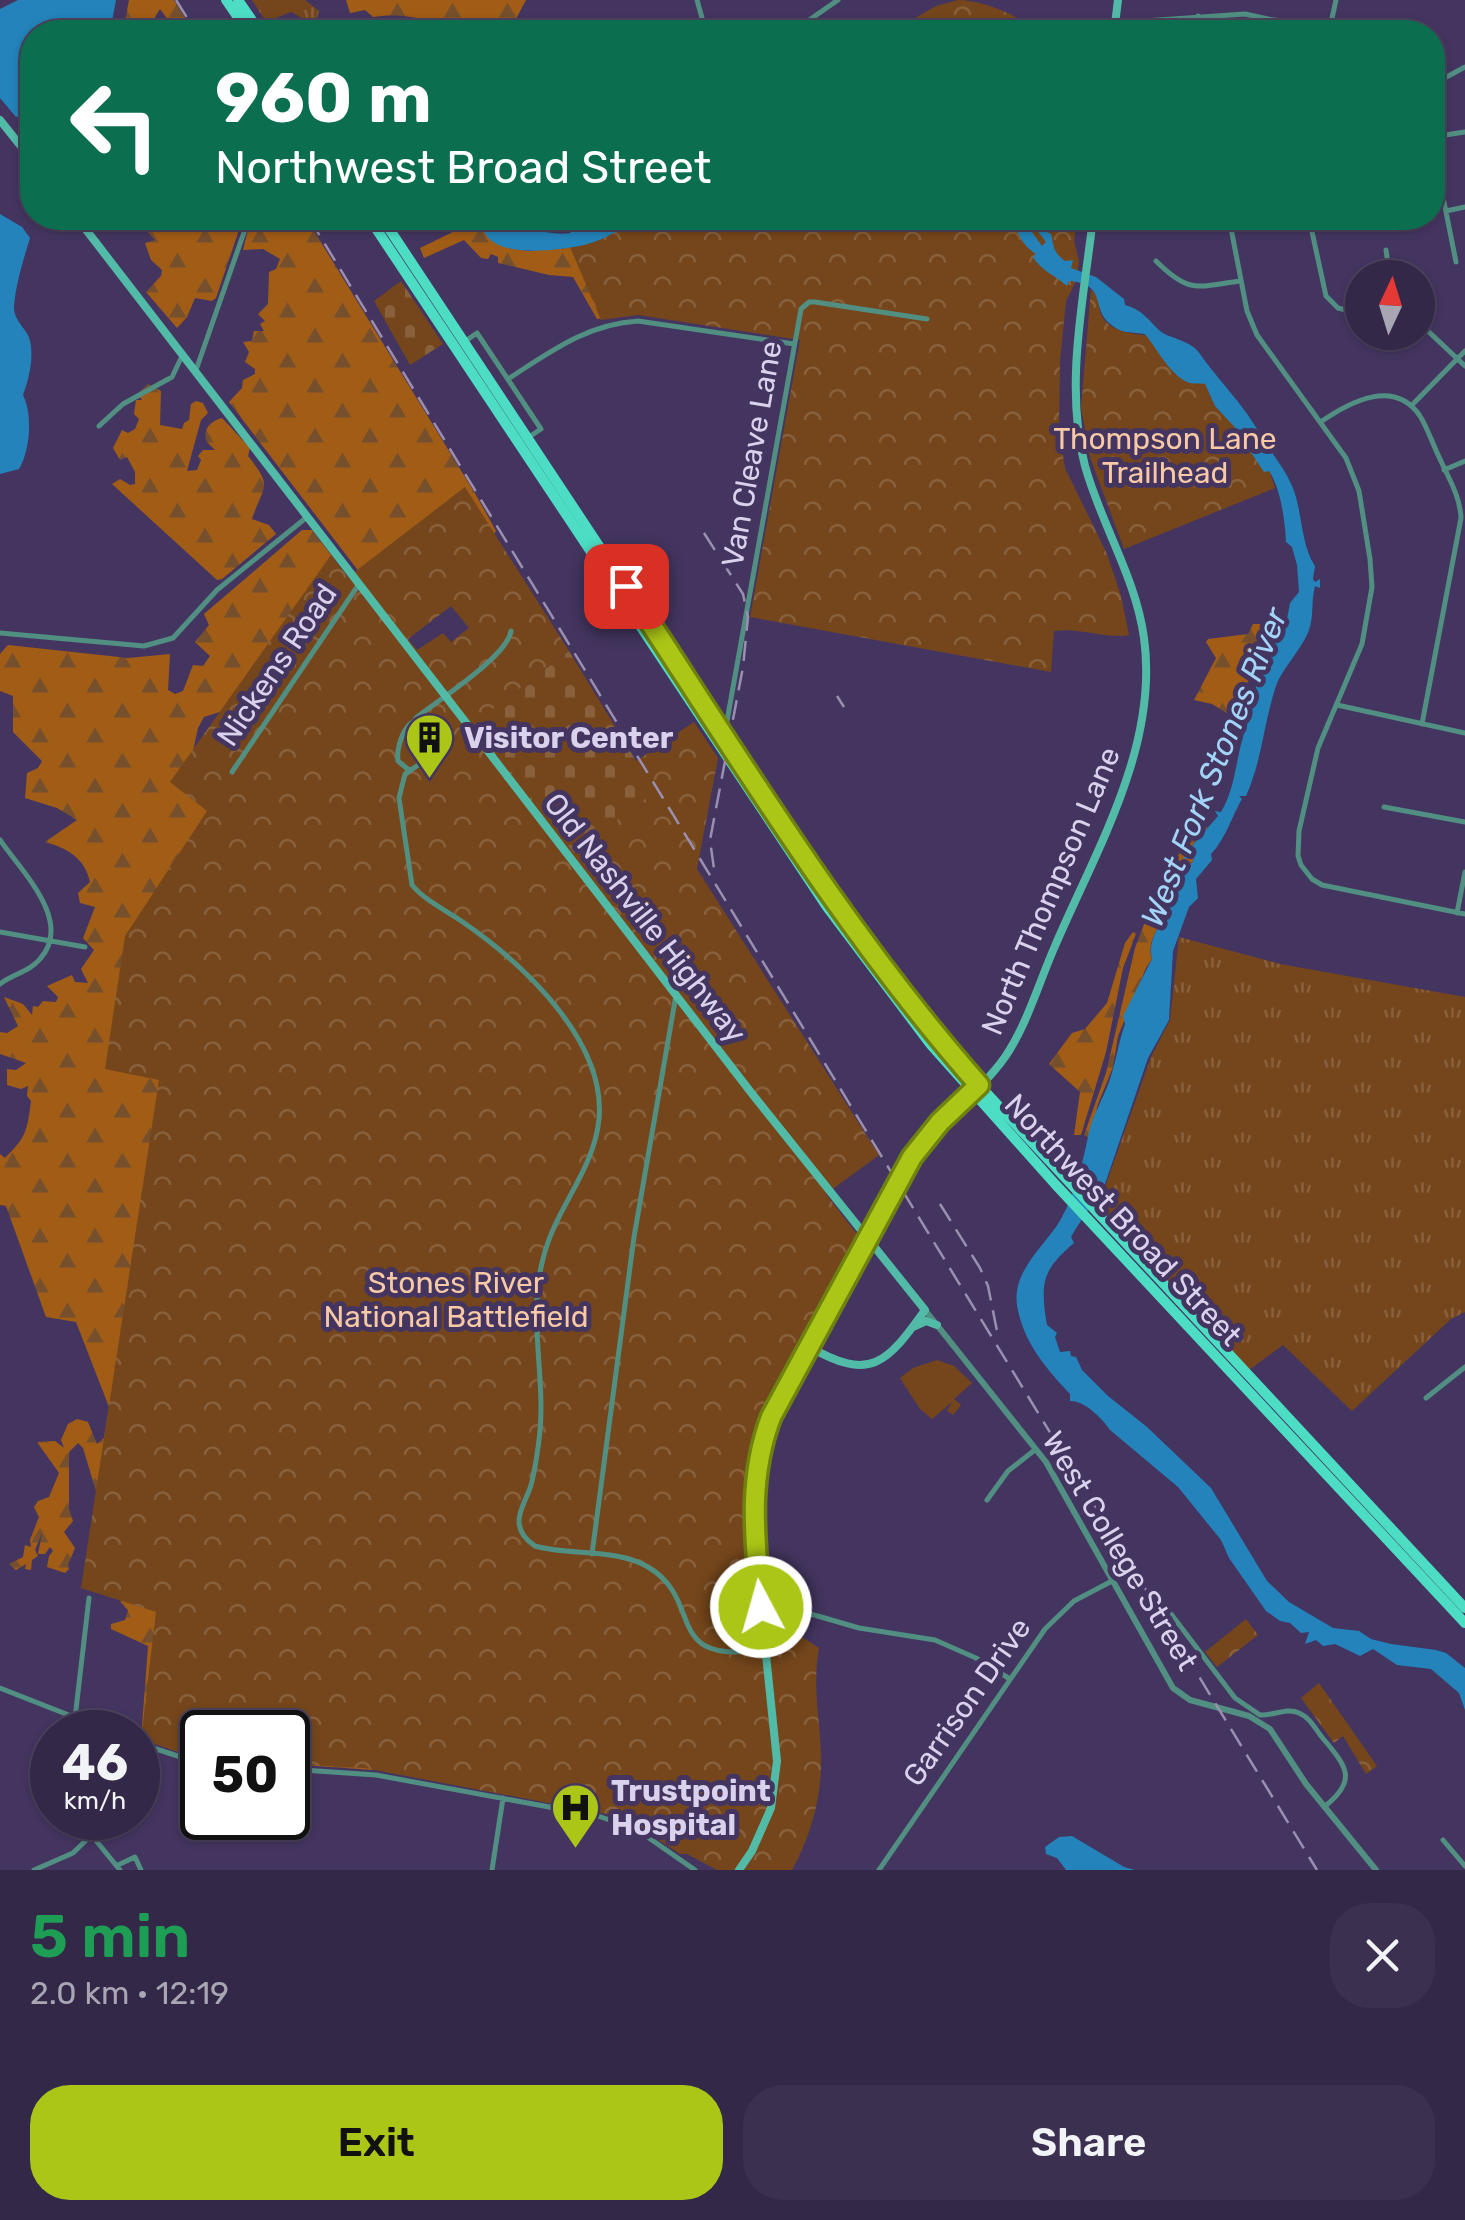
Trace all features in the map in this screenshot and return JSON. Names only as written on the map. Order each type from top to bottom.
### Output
[{"type":"main road","points":[[0,120],[20,145]]},
{"type":"main road","name":"Old Nashville Highway","points":[[86,230],[676,995],[925,1310]]},
{"type":"main road","name":"Northwest Broad Street","points":[[384,230],[831,904],[894,990],[976,1089],[1098,1224],[1374,1519],[1465,1608]]},
{"type":"main road","name":"North Thompson Lane","points":[[739,1870],[762,1831],[776,1761],[753,1530],[754,1481],[771,1417],[912,1157],[940,1122],[1005,1057],[1015,1039],[1127,778],[1143,721],[1146,665],[1136,600],[1086,470],[1078,434],[1076,386],[1092,230]]},
{"type":"main road","points":[[808,1346],[836,1362],[866,1365],[895,1350],[925,1310]]},
{"type":"main road","points":[[911,1329],[926,1321],[936,1324]]},
{"type":"main road","name":"Northwest Broad Street","points":[[1402,1548],[1465,1623]]},
{"type":"street","points":[[809,20],[838,0]]},
{"type":"street","points":[[1170,20],[1245,14],[1276,20]]},
{"type":"street","points":[[1198,16],[1198,20]]},
{"type":"street","points":[[1445,206],[1456,262]]},
{"type":"street","points":[[1446,211],[1465,207]]},
{"type":"street","points":[[196,370],[245,230]]},
{"type":"street","points":[[1231,230],[1240,281],[1256,335],[1338,444],[1355,476],[1370,559],[1368,620],[1311,769],[1298,856],[1312,879],[1334,889],[1461,913],[1465,872]]},
{"type":"street","points":[[1312,230],[1326,296],[1345,310]]},
{"type":"street","points":[[1386,250],[1387,260]]},
{"type":"street","points":[[1156,261],[1182,284],[1195,287],[1240,281]]},
{"type":"street","name":"Van Cleave Lane","points":[[721,738],[801,309],[809,302],[927,320]]},
{"type":"street","points":[[508,379],[579,334],[624,322],[794,344]]},
{"type":"street","points":[[460,345],[477,333],[508,379],[541,428],[524,440]]},
{"type":"street","points":[[1435,338],[1465,366]]},
{"type":"street","points":[[1412,406],[1465,350]]},
{"type":"street","points":[[99,426],[123,404],[172,377],[183,354]]},
{"type":"street","points":[[1321,421],[1366,396],[1394,398],[1412,406],[1456,494],[1461,518],[1422,724]]},
{"type":"street","points":[[1444,470],[1465,461]]},
{"type":"street","points":[[0,632],[109,644],[160,644],[179,634],[217,590],[307,516]]},
{"type":"street","name":"Nickens Road","points":[[232,772],[359,584]]},
{"type":"street","points":[[409,770],[398,761],[404,730],[498,654],[511,631]]},
{"type":"street","points":[[1337,705],[1465,733]]},
{"type":"street","points":[[427,710],[433,742],[429,756],[421,766],[409,770],[400,783],[398,798],[412,885],[492,944],[543,990],[573,1033],[594,1079],[599,1118],[584,1174],[554,1225],[539,1274],[536,1322],[541,1423],[532,1482],[519,1522],[524,1536],[534,1546],[636,1561],[652,1568],[667,1584],[700,1644],[715,1652],[735,1654],[766,1650]]},
{"type":"street","points":[[413,721],[430,724]]},
{"type":"street","points":[[1384,806],[1465,822]]},
{"type":"street","points":[[0,840],[47,908],[52,925],[50,940],[39,961],[0,984]]},
{"type":"street","points":[[0,932],[85,947]]},
{"type":"street","points":[[592,1554],[634,1237],[676,995]]},
{"type":"street","name":"West College Street","points":[[925,1310],[1055,1476],[1173,1688],[1190,1700],[1249,1716],[1270,1729],[1324,1807],[1376,1870]]},
{"type":"street","points":[[1426,1398],[1465,1367]]},
{"type":"street","points":[[986,1500],[1008,1471],[1036,1449]]},
{"type":"street","name":"Garrison Drive","points":[[879,1870],[1053,1619],[1074,1601],[1112,1581]]},
{"type":"street","points":[[76,1710],[89,1598]]},
{"type":"street","points":[[761,1607],[790,1608],[860,1628],[935,1640],[1010,1679]]},
{"type":"street","points":[[1171,1614],[1235,1698],[1260,1715],[1286,1711],[1302,1714],[1333,1750],[1346,1772],[1345,1786],[1324,1807]]},
{"type":"street","points":[[0,1688],[55,1710]]},
{"type":"street","points":[[310,1770],[357,1772],[624,1824],[695,1870]]},
{"type":"street","points":[[492,1870],[502,1798]]},
{"type":"street","points":[[40,1869],[89,1840]]},
{"type":"street","points":[[96,1840],[119,1867],[135,1857],[140,1870]]},
{"type":"street","points":[[1443,1840],[1465,1866]]},
{"type":"green space","points":[[129,0],[174,0],[186,20],[168,20],[160,9],[156,20],[125,20]]},
{"type":"green space","points":[[252,0],[305,0],[319,11],[316,20],[306,20],[291,12],[265,20]]},
{"type":"green space","points":[[346,0],[526,0],[515,20],[423,20],[391,15],[373,17],[365,10],[350,13]]},
{"type":"green space","points":[[958,0],[978,3],[1020,20],[912,20],[936,6]]},
{"type":"green space","points":[[146,230],[239,230],[216,298],[195,298],[177,328],[146,292],[161,276],[162,270],[151,260],[145,243],[155,240]]},
{"type":"green space","points":[[248,230],[313,230],[476,495],[496,531],[494,534],[360,573],[229,402],[242,388],[243,380],[255,374],[255,369],[245,362],[249,352],[243,342],[252,341],[254,331],[264,331],[260,324],[265,321],[258,314],[268,304],[269,272],[276,269],[280,259],[263,249],[243,250]]},
{"type":"green space","points":[[492,230],[509,248],[528,251],[567,248],[617,230],[813,230],[623,316],[597,319],[573,277],[498,263],[498,257],[491,254],[488,259],[481,258],[464,240],[424,258],[420,248],[455,231]]},
{"type":"green space","points":[[622,230],[1075,230],[1079,261],[1077,279],[1066,301],[1059,431],[1065,468],[1107,554],[1129,635],[1054,631],[1051,672],[750,617],[800,340],[638,315],[601,320],[570,247]]},
{"type":"green space","points":[[401,281],[443,344],[410,365],[374,301]]},
{"type":"green space","name":"Thompson Lane Trailhead","points":[[1091,289],[1108,324],[1121,331],[1150,336],[1175,372],[1205,384],[1215,406],[1242,434],[1254,457],[1269,470],[1275,488],[1124,549],[1090,457],[1081,408]]},
{"type":"green space","points":[[148,384],[161,391],[160,425],[182,429],[189,420],[191,404],[196,401],[203,403],[208,413],[201,420],[187,471],[197,470],[201,460],[198,456],[203,450],[215,450],[207,442],[206,430],[222,418],[250,448],[248,456],[264,481],[252,519],[269,525],[276,534],[222,579],[217,580],[112,484],[120,479],[135,484],[135,472],[127,457],[120,460],[113,448],[122,430],[128,433],[135,429],[139,419],[134,414],[136,400],[142,400],[138,394]]},
{"type":"green space","name":"Stones River National Battlefield","points":[[465,487],[569,651],[474,723],[574,853],[654,792],[636,761],[694,722],[718,758],[697,869],[879,1155],[826,1194],[859,1237],[787,1363],[748,1464],[745,1537],[752,1605],[819,1648],[816,1677],[820,1786],[810,1830],[792,1870],[717,1870],[612,1815],[364,1768],[310,1765],[310,1710],[180,1710],[180,1752],[160,1746],[160,1710],[144,1710],[156,1612],[81,1588],[159,1080],[105,1069],[125,936],[207,811],[170,782],[331,555],[348,577]],"holes":[[[451,606],[469,628],[451,642],[443,633],[417,650],[408,639]]]},
{"type":"green space","points":[[302,530],[312,530],[335,560],[223,711],[204,717],[198,728],[191,760],[220,795],[146,990],[373,1770],[310,1766],[310,1710],[180,1710],[180,1752],[160,1746],[160,1710],[143,1710],[148,1646],[111,1629],[111,1624],[125,1620],[128,1610],[121,1603],[114,1551],[83,1448],[78,1443],[69,1452],[69,1509],[73,1521],[64,1532],[75,1548],[69,1569],[65,1573],[47,1567],[53,1551],[50,1547],[45,1554],[38,1554],[42,1533],[31,1570],[25,1569],[26,1564],[16,1570],[9,1564],[23,1557],[25,1545],[31,1547],[39,1517],[34,1507],[49,1497],[59,1473],[37,1442],[55,1441],[64,1448],[61,1440],[68,1424],[77,1419],[88,1422],[97,1444],[104,1438],[109,1407],[76,1322],[46,1317],[6,1206],[0,1205],[0,1154],[5,1158],[21,1139],[31,1101],[28,1086],[21,1089],[7,1085],[7,1069],[16,1070],[26,1063],[0,1054],[0,1032],[7,1033],[18,1026],[4,997],[23,1004],[32,1015],[33,1006],[38,1007],[43,1001],[56,1002],[58,997],[47,986],[72,975],[75,982],[88,983],[81,969],[94,950],[83,938],[95,907],[80,903],[78,893],[90,882],[79,860],[45,842],[77,820],[57,808],[25,798],[27,773],[42,761],[13,732],[13,696],[0,691],[0,654],[8,645],[128,658],[170,654],[168,690],[175,694],[183,691],[193,665],[203,666],[210,656],[195,642],[209,625],[204,614]]},
{"type":"green space","points":[[1253,624],[1262,624],[1268,635],[1233,717],[1212,704],[1194,700],[1216,658],[1206,642],[1208,639],[1248,634]]},
{"type":"green space","points":[[569,651],[655,792],[574,854],[473,723]]},
{"type":"green space","points":[[1208,827],[1186,853],[1184,858],[1195,848],[1193,861],[1182,877],[1177,872],[1172,874],[1167,909],[1152,941],[1152,959],[1118,1036],[1113,1067],[1089,1138],[1084,1135],[1106,1073],[1135,948],[1158,888],[1192,833]]},
{"type":"green space","points":[[1133,932],[1136,934],[1123,968],[1106,1052],[1081,1135],[1074,1135],[1080,1092],[1049,1064],[1072,1033],[1085,1029],[1107,1003],[1125,943]]},
{"type":"green space","points":[[1179,937],[1280,964],[1465,997],[1465,1312],[1451,1319],[1352,1411],[1283,1345],[1245,1373],[1099,1204],[1151,1057],[1170,1020]]},
{"type":"green space","points":[[937,1360],[954,1366],[972,1383],[954,1399],[961,1405],[953,1415],[947,1411],[952,1402],[932,1419],[920,1409],[900,1378],[913,1368]]},
{"type":"green space","points":[[1246,1619],[1258,1635],[1217,1667],[1205,1652]]},
{"type":"green space","points":[[1319,1683],[1377,1766],[1366,1774],[1343,1736],[1334,1743],[1301,1698]]},
{"type":"water","points":[[18,0],[116,0],[112,20],[20,20],[20,116],[16,117],[0,98],[0,9]]},
{"type":"water","points":[[0,214],[20,226],[30,238],[14,306],[29,337],[31,354],[23,395],[29,422],[26,453],[19,469],[0,474]]},
{"type":"water","points":[[573,230],[620,230],[592,243],[538,251],[506,247],[493,242],[484,232],[561,234]]},
{"type":"water","points":[[1016,230],[1031,230],[1042,246],[1046,242],[1037,230],[1051,234],[1058,255],[1065,261],[1073,260],[1071,268],[1096,277],[1160,331],[1196,349],[1245,411],[1288,478],[1315,566],[1313,579],[1320,579],[1320,588],[1315,586],[1309,630],[1275,689],[1246,796],[1239,796],[1242,799],[1211,854],[1212,860],[1196,879],[1198,898],[1189,907],[1173,951],[1169,1020],[1148,1058],[1105,1184],[1071,1237],[1074,1243],[1055,1261],[1046,1278],[1047,1325],[1057,1333],[1060,1352],[1070,1351],[1082,1370],[1108,1396],[1211,1488],[1267,1581],[1289,1602],[1333,1628],[1359,1631],[1391,1644],[1446,1653],[1465,1668],[1465,1710],[1459,1693],[1431,1669],[1397,1665],[1373,1649],[1360,1656],[1335,1644],[1323,1646],[1316,1640],[1305,1644],[1309,1632],[1301,1633],[1266,1611],[1221,1540],[1178,1487],[1092,1411],[1070,1401],[1070,1394],[1036,1353],[1020,1318],[1020,1280],[1071,1198],[1091,1125],[1111,1075],[1125,1024],[1123,1016],[1152,959],[1153,940],[1165,912],[1172,876],[1174,871],[1182,877],[1193,861],[1195,849],[1190,858],[1183,859],[1186,853],[1218,816],[1215,811],[1221,812],[1225,804],[1257,696],[1250,701],[1287,619],[1290,603],[1299,592],[1297,565],[1292,547],[1286,542],[1282,505],[1273,478],[1269,471],[1264,472],[1242,435],[1215,406],[1205,384],[1182,379],[1144,334],[1122,331],[1109,323],[1088,286],[1069,281],[1067,286],[1040,266],[1033,257],[1036,254]]},
{"type":"water","points":[[1072,1836],[1135,1870],[1066,1870],[1057,1858],[1046,1854],[1045,1847],[1059,1837]]},
{"type":"railway","points":[[176,0],[188,20]]},
{"type":"railway","points":[[316,230],[1317,1870]]},
{"type":"railway","points":[[704,533],[743,594],[748,617],[743,667],[710,840],[714,869]]},
{"type":"railway","points":[[837,696],[844,707]]},
{"type":"railway","points":[[940,1204],[988,1286],[998,1336]]},
{"type":"place","name":"Visitor Center","points":[[429,780]]},
{"type":"place","name":"Trustpoint Hospital","points":[[576,1850]]},
{"type":"route","points":[[626,586],[818,878],[873,954],[979,1085],[925,1138],[912,1157],[771,1417],[758,1456],[752,1506],[761,1607]]},
{"type":"water label","name":"West Fork Stones River","points":[[1214,767]]}]
